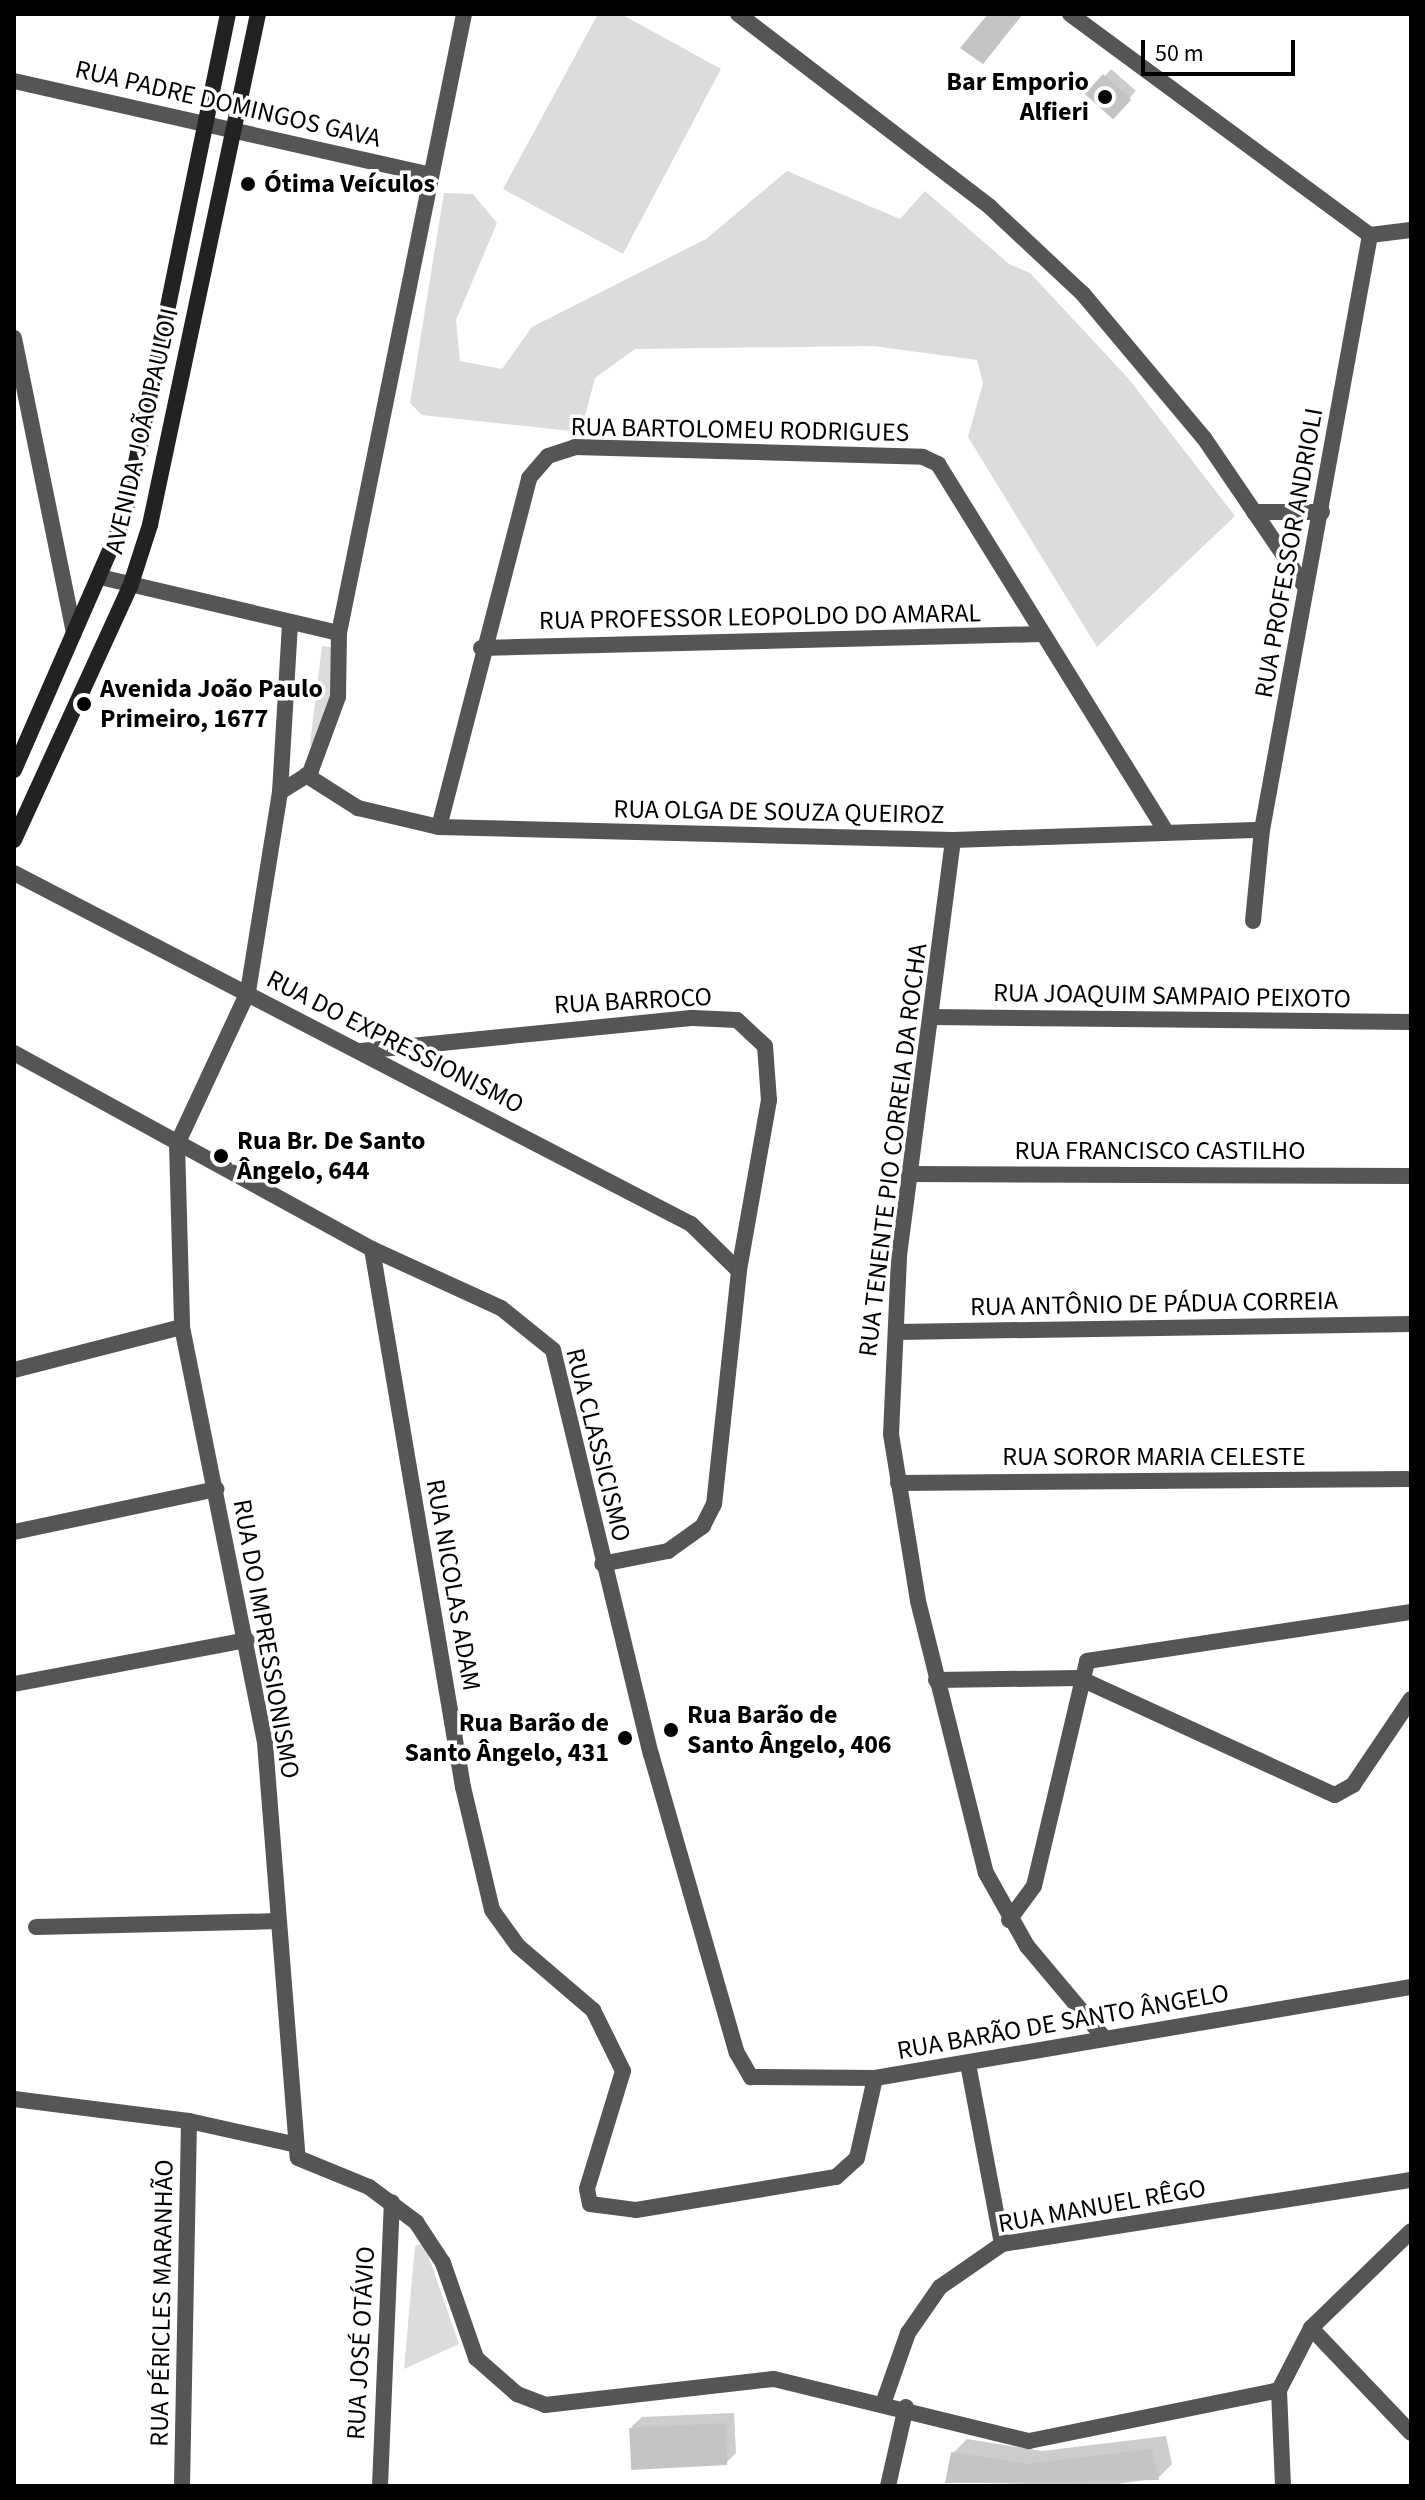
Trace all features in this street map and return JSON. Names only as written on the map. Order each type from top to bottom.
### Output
[{"type":"main road","name":"AVENIDA JOÃO PAULO I","points":[[16,768],[100,577],[140,461],[228,14]]},
{"type":"main road","name":"AVENIDA JOÃO PAULO I","points":[[14,840],[130,587],[150,525],[258,14]]},
{"type":"street","points":[[280,792],[306,775],[338,697],[339,633],[464,14]]},
{"type":"street","points":[[738,14],[990,207],[1083,294],[1204,438],[1306,588]]},
{"type":"street","points":[[1070,14],[1370,235],[1411,230]]},
{"type":"street","name":"RUA PADRE DOMINGOS GAVA","points":[[14,81],[207,121],[431,175]]},
{"type":"street","name":"RUA PROFESSOR ANDRIOLI","points":[[1253,921],[1262,830],[1370,235]]},
{"type":"street","points":[[14,338],[74,633]]},
{"type":"street","name":"RUA BARTOLOMEU RODRIGUES","points":[[439,827],[481,648],[529,478],[548,456],[575,447],[923,457],[960,491],[1042,634],[1165,830]]},
{"type":"street","points":[[1254,512],[1322,512]]},
{"type":"street","points":[[100,577],[130,587],[339,633]]},
{"type":"street","points":[[177,1144],[248,992],[280,792],[290,624]]},
{"type":"street","name":"RUA PROFESSOR LEOPOLDO DO AMARAL","points":[[481,648],[1042,634]]},
{"type":"street","name":"RUA OLGA DE SOUZA QUEIROZ","points":[[306,775],[358,808],[439,827],[953,840],[1165,830],[1262,830]]},
{"type":"street","name":"RUA TENENTE PIO CORREIA DA ROCHA","points":[[953,840],[909,1174],[890,1409],[898,1483],[936,1680],[976,1843],[1009,1920],[1105,2039]]},
{"type":"street","name":"RUA DO EXPRESSIONISMO","points":[[14,873],[691,1224],[739,1271]]},
{"type":"street","name":"RUA JOAQUIM SAMPAIO PEIXOTO","points":[[932,1017],[1411,1022]]},
{"type":"street","name":"RUA BARROCO","points":[[361,1051],[513,1032],[737,1020],[765,1046],[771,1080],[739,1271],[709,1517],[668,1551],[602,1564]]},
{"type":"street","name":"RUA CLASSICISMO","points":[[14,1053],[372,1249],[501,1308],[553,1350],[602,1564],[737,2053]]},
{"type":"street","name":"RUA DO IMPRESSIONISMO","points":[[177,1144],[182,1327],[247,1640],[265,1743],[293,2144]]},
{"type":"street","name":"RUA FRANCISCO CASTILHO","points":[[909,1174],[1411,1176]]},
{"type":"street","name":"RUA NICOLAS ADAM","points":[[372,1249],[463,1787],[492,1910],[508,1936],[563,1978],[615,2043],[624,2086],[587,2199],[601,2210],[636,2210],[836,2177],[857,2158],[875,2078]]},
{"type":"street","name":"RUA ANTÔNIO DE PÁDUA CORREIA","points":[[897,1332],[1411,1324]]},
{"type":"street","points":[[14,1370],[182,1327]]},
{"type":"street","name":"RUA SOROR MARIA CELESTE","points":[[898,1483],[1411,1479]]},
{"type":"street","points":[[14,1532],[216,1489]]},
{"type":"street","points":[[1009,1920],[1034,1886],[1079,1678],[1093,1658],[1411,1612]]},
{"type":"street","points":[[14,1684],[247,1640]]},
{"type":"street","points":[[936,1680],[1079,1678],[1335,1795],[1353,1785],[1411,1699]]},
{"type":"street","points":[[36,1927],[277,1921]]},
{"type":"street","name":"RUA BARÃO DE SANTO ÂNGELO","points":[[737,2053],[754,2079],[875,2078],[1411,1987]]},
{"type":"street","points":[[968,2064],[1002,2244]]},
{"type":"street","points":[[14,2099],[189,2121],[293,2144],[310,2169],[369,2187],[392,2202],[432,2240],[476,2358],[529,2400],[573,2407],[750,2378],[884,2401],[1029,2441],[1279,2390]]},
{"type":"street","name":"RUA PÉRICLES MARANHÃO","points":[[182,2486],[189,2121]]},
{"type":"street","name":"RUA MANUEL RÊGO","points":[[884,2401],[908,2333],[940,2287],[1002,2244],[1411,2180]]},
{"type":"street","name":"RUA JOSÉ OTÁVIO","points":[[380,2486],[392,2202]]},
{"type":"street","points":[[1283,2486],[1279,2390],[1311,2328],[1411,2231]]},
{"type":"street","points":[[1311,2328],[1411,2433]]},
{"type":"street","points":[[888,2486],[906,2407]]},
{"type":"shaded area","points":[[598,14],[621,14],[721,69],[623,254],[503,189]]},
{"type":"shaded area","points":[[787,171],[900,219],[925,191],[1009,264],[1030,273],[1128,378],[1235,516],[1097,647],[968,437],[983,383],[977,360],[873,346],[635,349],[595,378],[581,432],[422,415],[410,403],[444,193],[473,194],[497,223],[456,320],[460,361],[502,369],[532,327],[706,239]]},
{"type":"shaded area","points":[[322,646],[339,648],[327,747],[310,745]]},
{"type":"shaded area","points":[[424,2243],[459,2344],[404,2369],[415,2246]]},
{"type":"building","points":[[988,14],[1023,14],[983,64],[960,48]]},
{"type":"building","points":[[1103,74],[1131,99],[1113,119],[1085,94]]},
{"type":"building","points":[[725,2423],[727,2465],[631,2470],[629,2428]]},
{"type":"building","points":[[1152,2449],[1159,2480],[945,2483],[951,2452],[1027,2464]]},
{"type":"place","name":"Bar Emporio Alfieri","points":[[1105,97]]},
{"type":"place","name":"Ótima Veículos","points":[[248,184]]},
{"type":"place","name":"Avenida João Paulo Primeiro, 1677","points":[[84,704]]},
{"type":"place","name":"Rua Br. De Santo Ângelo, 644","points":[[221,1156]]},
{"type":"place","name":"Rua Barão de Santo Ângelo, 406","points":[[671,1730]]},
{"type":"place","name":"Rua Barão de Santo Ângelo, 431","points":[[625,1738]]}]
